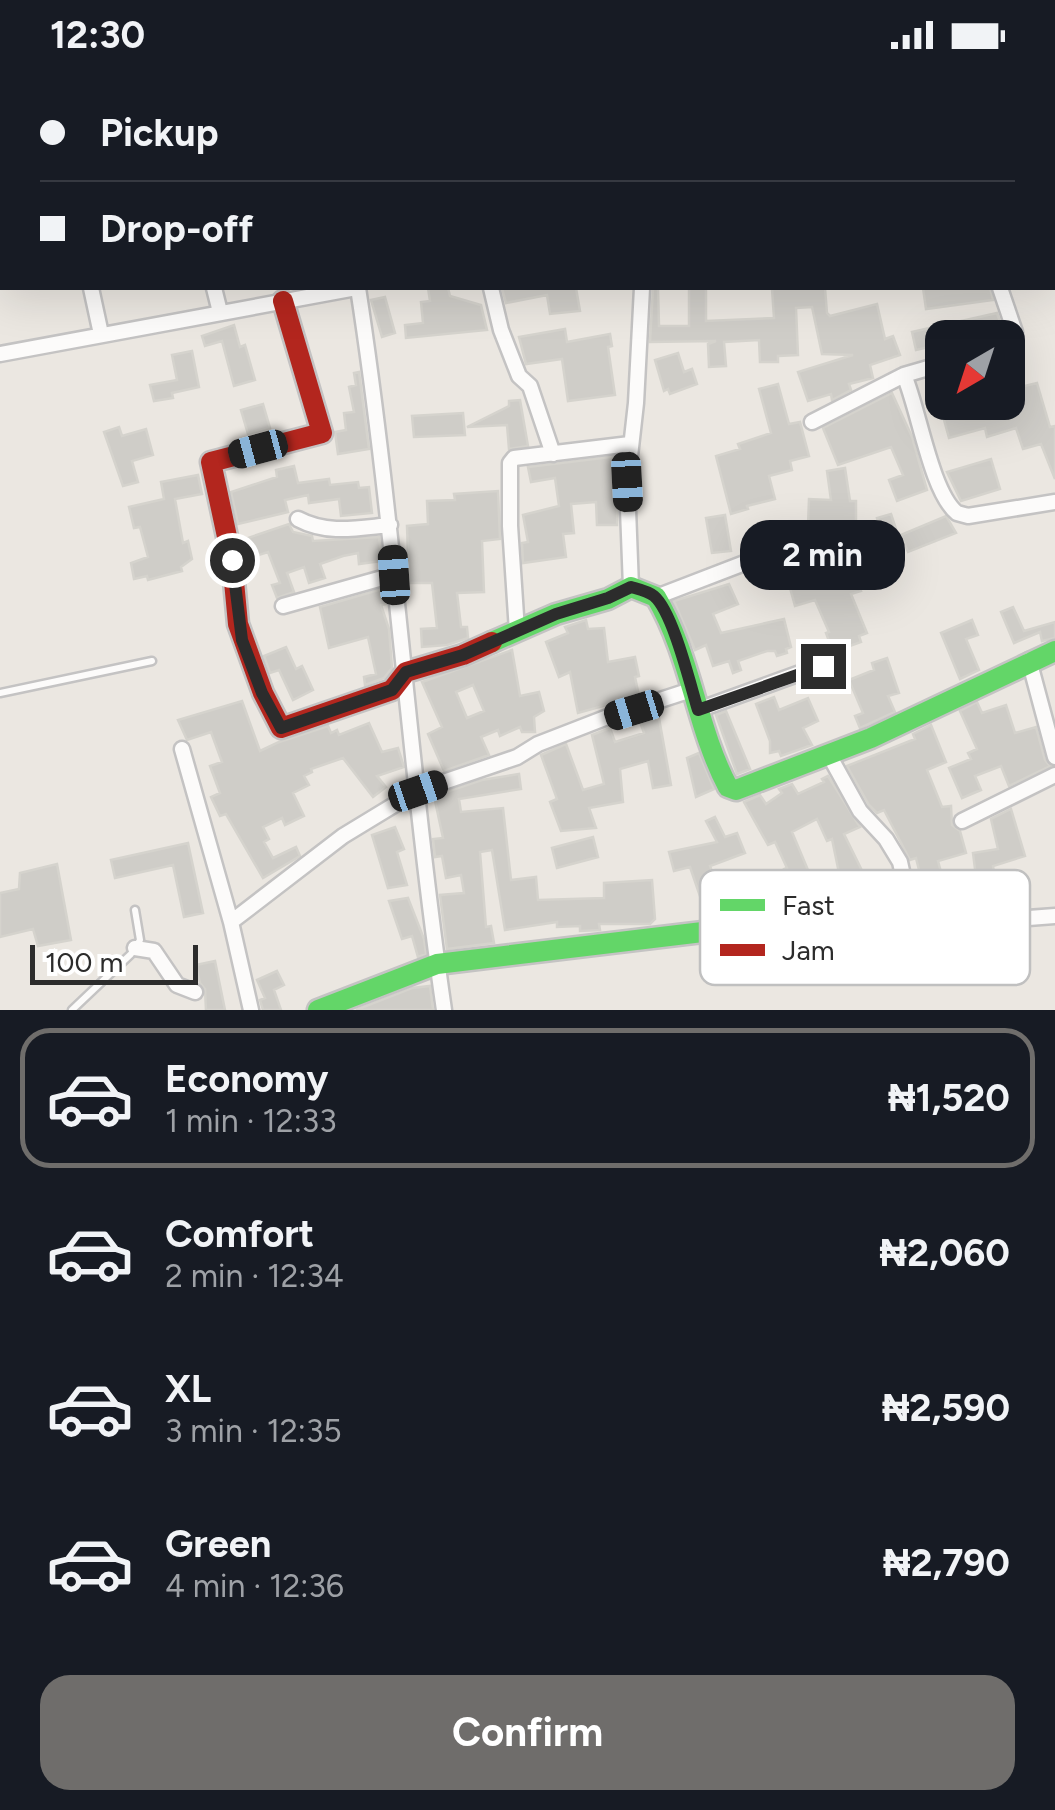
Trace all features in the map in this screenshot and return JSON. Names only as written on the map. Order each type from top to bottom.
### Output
[{"type":"street","points":[[91,290],[102,334]]},
{"type":"street","points":[[214,290],[220,312]]},
{"type":"street","points":[[0,354],[346,290]]},
{"type":"street","points":[[357,290],[380,426],[444,1010]]},
{"type":"street","points":[[492,290],[518,376],[530,386],[553,454]]},
{"type":"street","points":[[631,587],[627,482],[642,290]]},
{"type":"street","points":[[1001,290],[1012,320]]},
{"type":"street","points":[[283,301],[322,433],[210,462],[232,560],[242,640],[262,693],[281,728],[392,690],[406,672],[463,655],[631,587],[656,597],[773,552]]},
{"type":"street","points":[[812,422],[904,375],[925,369]]},
{"type":"street","points":[[904,375],[943,496],[956,514],[982,514],[1055,502]]},
{"type":"street","points":[[517,631],[508,467],[514,458],[630,444]]},
{"type":"street","points":[[298,519],[339,530],[390,525]]},
{"type":"street","points":[[283,606],[394,575]]},
{"type":"street","points":[[656,597],[682,654],[718,768],[728,787],[736,790],[918,717],[1028,660],[1055,652]]},
{"type":"street","points":[[1028,660],[1055,757]]},
{"type":"street","points":[[232,922],[343,836],[418,791],[517,757],[538,744],[605,718],[695,700],[825,664]]},
{"type":"street","points":[[182,749],[232,922],[251,1010]]},
{"type":"street","points":[[828,755],[860,811],[886,839],[902,870]]},
{"type":"street","points":[[962,822],[1055,775]]},
{"type":"street","points":[[1030,918],[1055,916]]},
{"type":"street","points":[[318,1010],[437,964],[700,933]]},
{"type":"street","points":[[135,948],[154,952],[177,984],[195,992]]},
{"type":"lane","points":[[0,693],[152,661]]},
{"type":"lane","points":[[72,1010],[135,948],[140,940],[135,910]]},
{"type":"building","points":[[428,290],[448,290],[450,296],[481,305],[487,330],[406,338],[405,325],[423,323],[421,302],[430,301]]},
{"type":"building","points":[[503,290],[576,290],[580,311],[550,314],[547,295],[506,303]]},
{"type":"building","points":[[653,290],[658,290],[659,326],[689,326],[689,290],[706,290],[706,321],[774,318],[772,290],[825,290],[830,316],[877,304],[885,339],[893,336],[900,355],[870,365],[873,378],[849,384],[851,390],[832,400],[831,394],[808,401],[798,372],[853,355],[822,354],[812,307],[796,308],[798,355],[778,356],[778,362],[760,362],[759,340],[724,342],[726,366],[709,367],[708,344],[716,341],[650,342]]},
{"type":"building","points":[[923,290],[990,290],[993,300],[926,309]]},
{"type":"building","points":[[385,297],[395,333],[382,337],[371,300]]},
{"type":"building","points":[[997,313],[999,320],[966,320]]},
{"type":"building","points":[[234,325],[240,347],[245,345],[255,380],[234,386],[222,341],[205,346],[202,336]]},
{"type":"building","points":[[565,329],[567,342],[610,334],[612,346],[608,347],[615,395],[568,401],[562,359],[526,364],[519,337]]},
{"type":"building","points":[[925,329],[925,348],[916,350],[912,332]]},
{"type":"building","points":[[192,351],[199,387],[154,401],[150,385],[177,380],[172,355]]},
{"type":"building","points":[[678,353],[684,372],[692,369],[697,384],[670,394],[668,389],[664,391],[655,360]]},
{"type":"building","points":[[359,372],[369,449],[338,454],[335,432],[346,430],[344,413],[354,412],[349,387],[356,385],[354,373]]},
{"type":"building","points":[[1037,383],[1050,427],[1055,426],[1055,479],[1041,444],[1023,449],[1016,428],[987,437],[985,428],[949,438],[944,420],[1025,420],[1025,386]]},
{"type":"building","points":[[778,384],[789,424],[800,422],[809,456],[790,461],[792,470],[769,476],[775,499],[731,514],[716,456],[771,433],[759,389]]},
{"type":"building","points":[[892,393],[912,437],[927,490],[897,501],[889,480],[903,475],[891,447],[838,465],[823,428]]},
{"type":"building","points":[[520,400],[528,446],[509,449],[507,425],[467,427],[509,406],[509,401]]},
{"type":"building","points":[[263,404],[270,428],[248,434],[241,410]]},
{"type":"building","points":[[463,413],[465,435],[414,437],[412,416]]},
{"type":"building","points":[[119,427],[122,436],[146,429],[153,455],[132,461],[138,482],[123,486],[104,432]]},
{"type":"building","points":[[619,456],[617,525],[597,525],[596,502],[571,504],[574,533],[563,534],[566,557],[523,563],[522,543],[528,542],[523,515],[559,506],[555,478],[531,482],[528,467]]},
{"type":"building","points":[[991,459],[1000,489],[961,501],[947,472]]},
{"type":"building","points":[[294,466],[298,483],[329,479],[330,485],[358,482],[359,488],[369,487],[372,513],[341,516],[339,499],[309,503],[308,495],[285,500],[288,512],[238,524],[231,492],[277,477],[276,470]]},
{"type":"building","points":[[845,468],[850,501],[856,501],[856,533],[808,526],[809,499],[831,500],[827,471]]},
{"type":"building","points":[[198,475],[202,494],[175,499],[183,543],[188,541],[192,559],[181,567],[182,571],[148,580],[147,576],[134,579],[131,563],[148,557],[140,527],[134,528],[129,507],[164,499],[161,482]]},
{"type":"building","points":[[498,491],[500,539],[482,541],[484,592],[457,593],[461,627],[467,627],[468,638],[422,647],[421,629],[437,628],[432,583],[409,583],[407,526],[428,524],[427,501],[455,500],[454,494]]},
{"type":"building","points":[[891,514],[898,535],[893,555],[875,551],[880,528],[877,518]]},
{"type":"building","points":[[725,515],[731,551],[712,553],[706,518]]},
{"type":"building","points":[[946,516],[956,533],[908,552],[901,535]]},
{"type":"building","points":[[289,524],[293,532],[312,536],[313,541],[379,537],[382,561],[359,564],[358,553],[343,556],[320,564],[325,578],[309,583],[304,567],[287,573],[294,592],[277,598],[272,585],[280,583],[268,552],[246,559],[242,540]]},
{"type":"building","points":[[838,556],[848,578],[855,576],[861,591],[851,594],[867,633],[859,636],[861,642],[833,652],[815,600],[795,606],[790,588],[831,577],[824,562]]},
{"type":"building","points":[[729,584],[738,604],[713,614],[721,633],[784,619],[791,647],[786,649],[787,653],[777,656],[775,651],[767,651],[738,661],[741,670],[733,673],[729,661],[713,666],[706,645],[695,650],[674,601]]},
{"type":"building","points":[[382,589],[386,604],[381,605],[389,629],[392,668],[384,678],[365,685],[364,677],[376,674],[368,637],[329,648],[320,607]]},
{"type":"building","points":[[1013,607],[1024,631],[1055,622],[1055,638],[1042,641],[1040,632],[1014,643],[1001,612]]},
{"type":"building","points":[[586,620],[588,629],[604,628],[608,662],[635,657],[639,696],[578,713],[570,672],[559,677],[546,642],[568,633],[565,627]]},
{"type":"building","points":[[972,620],[978,635],[966,639],[979,670],[960,679],[941,633]]},
{"type":"building","points":[[286,647],[296,669],[302,666],[313,690],[293,700],[279,670],[270,673],[264,656]]},
{"type":"building","points":[[512,650],[520,696],[539,692],[544,711],[534,717],[535,732],[522,732],[520,727],[500,736],[498,730],[481,737],[489,755],[444,771],[428,734],[442,727],[422,682]],"holes":[[[473,685],[484,711],[467,718],[456,692]]]},
{"type":"building","points":[[887,658],[899,693],[888,696],[895,712],[860,728],[855,716],[863,713],[849,680],[874,670],[872,663]]},
{"type":"building","points":[[774,697],[779,710],[808,698],[818,721],[803,728],[812,745],[781,756],[779,751],[770,753],[770,741],[756,704]]},
{"type":"building","points":[[242,701],[260,751],[328,726],[331,733],[337,730],[339,735],[369,723],[382,752],[398,748],[404,767],[377,776],[386,787],[373,797],[343,758],[311,769],[304,776],[309,785],[293,793],[304,816],[285,825],[282,818],[263,827],[269,839],[264,842],[273,858],[296,847],[300,856],[263,878],[226,814],[220,816],[211,797],[220,793],[210,766],[222,762],[211,732],[187,740],[178,720]]},
{"type":"building","points":[[977,702],[982,713],[1006,705],[1015,733],[1036,727],[1050,766],[1009,786],[1001,766],[975,776],[981,790],[962,798],[949,768],[971,759],[968,753],[977,749],[960,711]]},
{"type":"building","points":[[726,711],[750,769],[737,774],[716,715]]},
{"type":"building","points":[[659,718],[671,785],[653,788],[648,761],[620,769],[623,802],[589,808],[596,828],[561,831],[550,802],[557,799],[541,755],[566,744],[583,790],[604,784],[592,735],[610,728],[615,742],[644,733],[640,722]]},
{"type":"building","points":[[931,725],[946,762],[927,770],[942,807],[951,806],[952,825],[960,831],[966,853],[938,861],[940,870],[919,870],[916,858],[910,860],[884,810],[877,813],[869,805],[847,766],[915,739],[913,734]]},
{"type":"building","points":[[699,753],[714,789],[696,797],[687,758]]},
{"type":"building","points":[[519,774],[521,789],[459,799],[461,812],[503,808],[511,880],[536,877],[538,900],[604,898],[604,883],[652,880],[655,919],[650,924],[599,924],[600,930],[580,931],[580,926],[557,927],[557,922],[505,930],[492,850],[480,852],[486,927],[491,926],[494,943],[447,949],[440,895],[464,893],[461,875],[446,878],[442,856],[435,857],[433,839],[443,838],[434,796],[482,780]]},
{"type":"building","points":[[828,776],[860,827],[844,834],[862,870],[838,870],[832,839],[827,841],[817,819],[792,832],[808,870],[784,870],[787,868],[775,842],[768,845],[744,802],[760,795],[766,804],[782,793],[779,789],[792,784],[798,794],[824,782],[822,779]]},
{"type":"building","points":[[1011,809],[1025,856],[993,866],[994,870],[975,870],[973,853],[998,849],[991,819]]},
{"type":"building","points":[[715,817],[725,837],[737,833],[745,853],[710,866],[712,870],[700,870],[700,896],[690,867],[674,871],[669,852],[717,842],[706,821]]},
{"type":"building","points":[[395,827],[404,849],[397,852],[407,885],[388,888],[372,835]]},
{"type":"building","points":[[593,837],[598,857],[557,868],[552,848]]},
{"type":"building","points":[[188,843],[203,913],[184,917],[173,865],[115,878],[111,860]]},
{"type":"building","points":[[57,864],[71,940],[38,946],[33,929],[0,937],[0,893],[19,889],[20,873]]},
{"type":"building","points":[[408,898],[424,939],[426,954],[418,957],[412,936],[402,939],[389,901]]},
{"type":"building","points":[[215,961],[225,1010],[206,1010],[205,989],[196,965]]},
{"type":"building","points":[[277,971],[284,985],[274,990],[281,1010],[263,1010],[260,1000],[265,998],[257,980]]},
{"type":"building","points":[[430,986],[433,1010],[356,1010],[412,988]]},
{"type":"traffic: fast","points":[[492,642],[631,587],[656,597],[678,643],[717,764],[728,787],[736,790],[871,738],[1055,651]]},
{"type":"traffic: fast","points":[[318,1010],[437,964],[700,932]]},
{"type":"traffic: jam","points":[[283,301],[322,433],[211,462],[232,560],[238,624],[263,693],[281,728],[392,690],[406,672],[492,642]]},
{"type":"route","points":[[232,560],[242,640],[262,693],[281,728],[392,690],[406,672],[463,655],[556,614],[631,587],[656,597],[682,654],[698,710],[823,666]]}]
